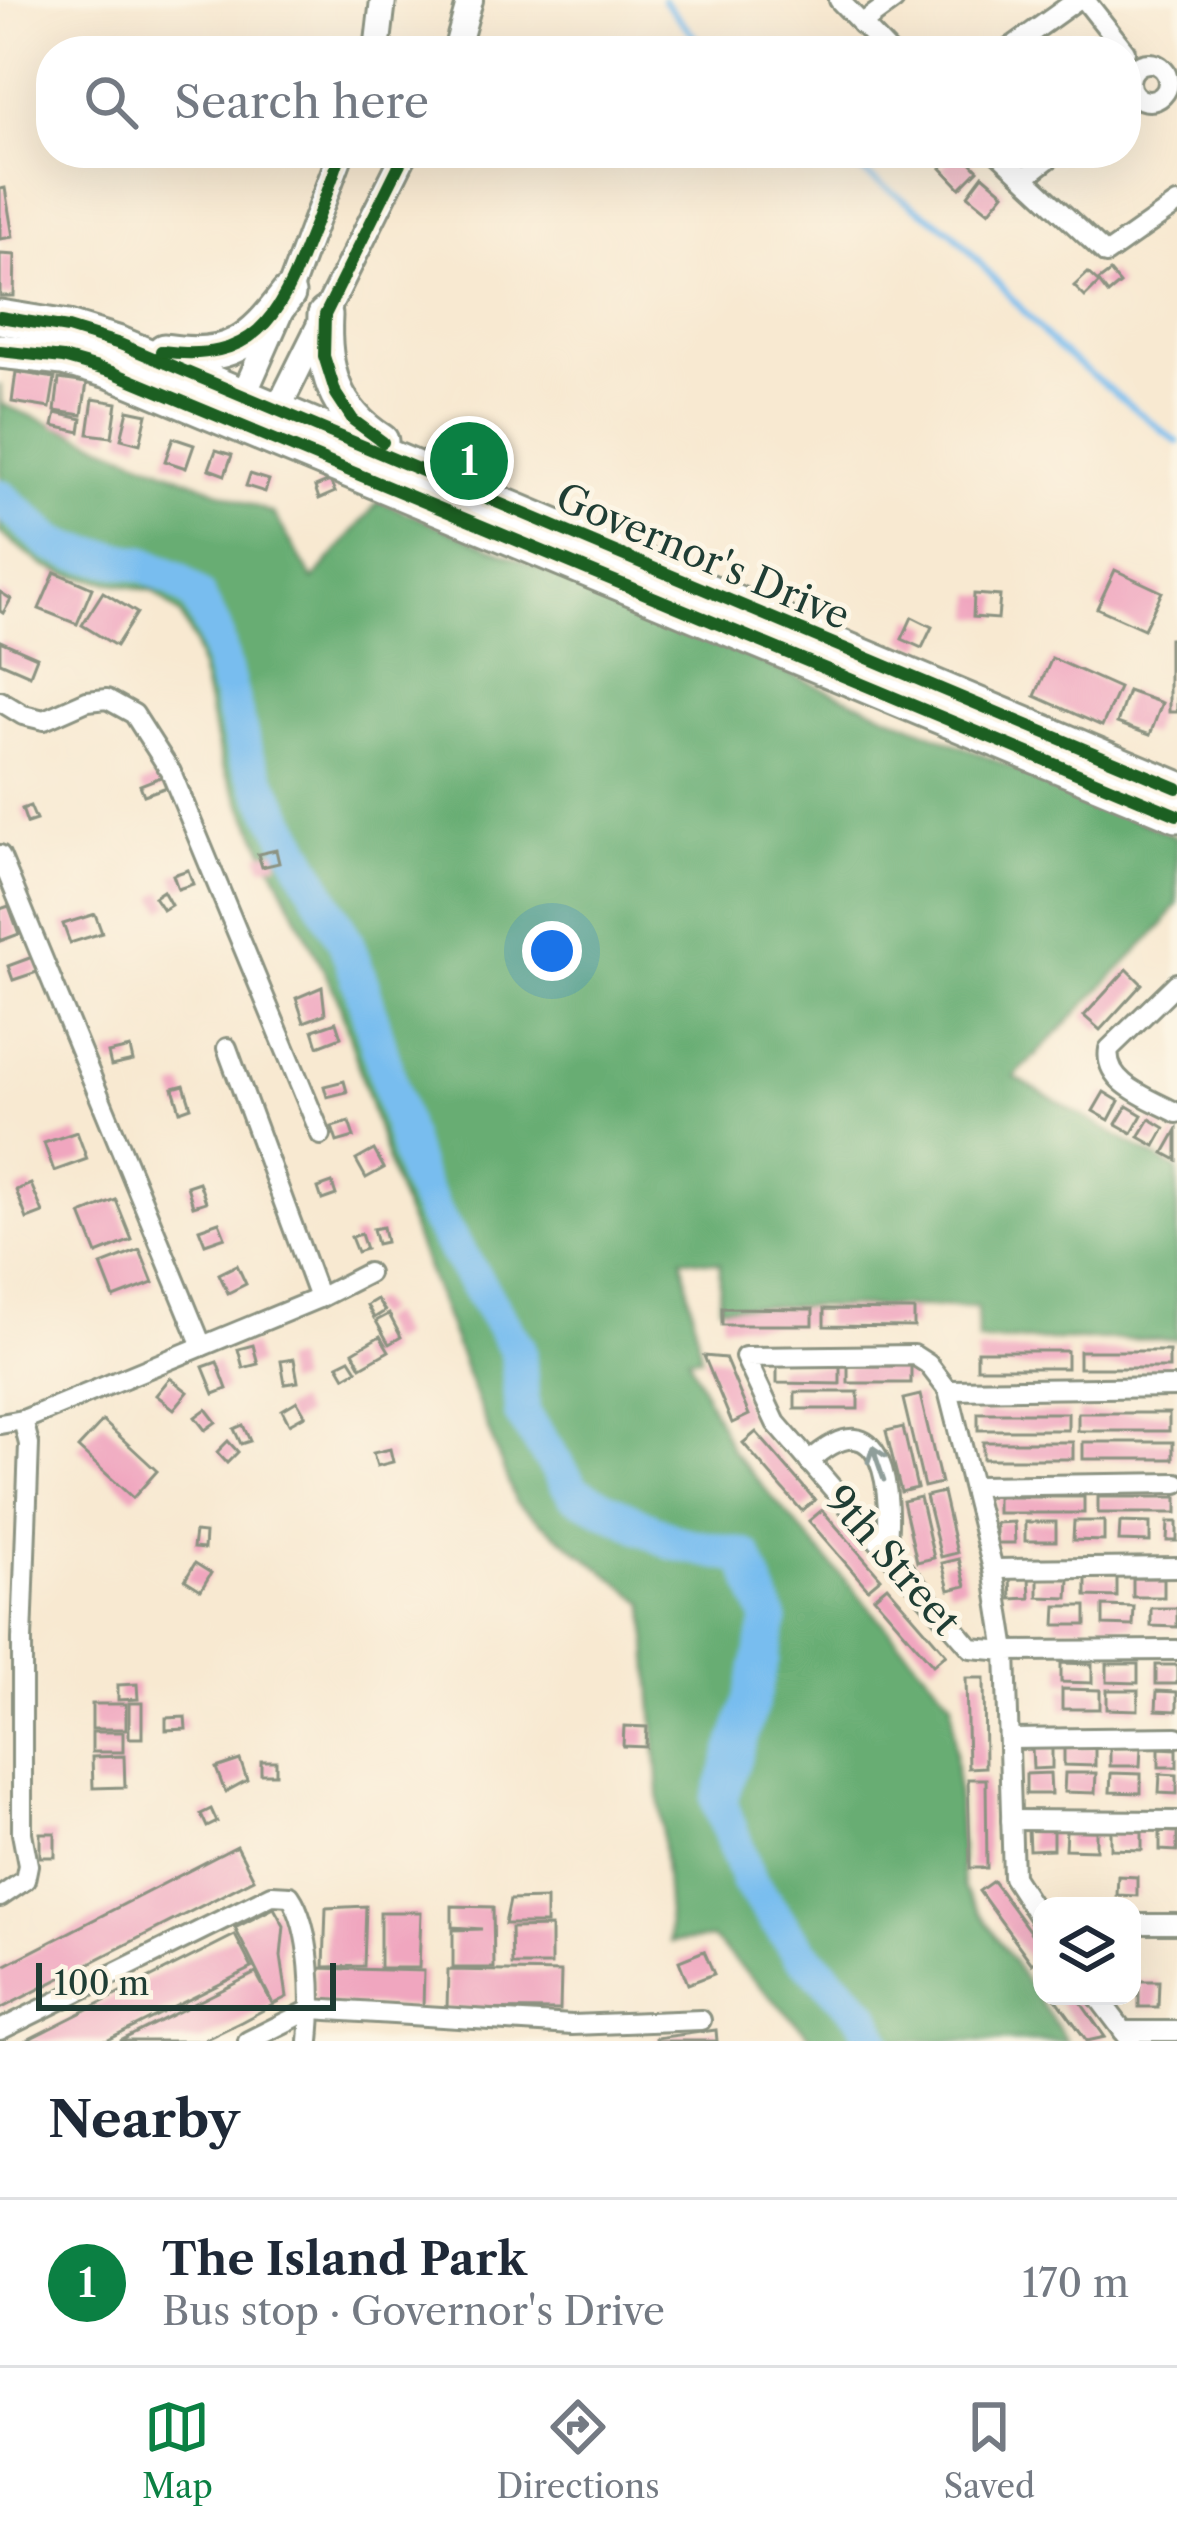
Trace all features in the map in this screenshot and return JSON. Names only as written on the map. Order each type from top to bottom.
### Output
[{"type":"highway","points":[[120,344],[204,355],[224,350],[258,332],[288,294]]},
{"type":"highway","points":[[325,315],[324,356],[344,408],[367,432],[434,474]]},
{"type":"highway","name":"Governor's Drive","points":[[0,317],[68,328],[120,344],[238,408]]},
{"type":"highway","name":"Governor's Drive","points":[[0,351],[63,358],[272,421],[1177,815]]},
{"type":"highway","name":"Governor's Drive","points":[[272,421],[434,474],[1177,788]]},
{"type":"street","points":[[378,36],[383,0]]},
{"type":"street","points":[[460,36],[470,0]]},
{"type":"street","points":[[839,0],[873,36]]},
{"type":"street","points":[[862,25],[894,0]]},
{"type":"street","points":[[1028,36],[1081,0],[1112,36]]},
{"type":"street","points":[[1141,59],[1166,71],[1169,86],[1160,99],[1141,101]]},
{"type":"street","points":[[1160,99],[1177,116]]},
{"type":"street","points":[[238,408],[335,168]]},
{"type":"street","points":[[272,421],[398,168]]},
{"type":"street","points":[[1015,168],[1106,254],[1177,204]]},
{"type":"street","points":[[1025,177],[1037,168]]},
{"type":"street","points":[[0,701],[22,715],[44,720],[87,701],[107,699],[134,714],[171,772],[321,1135]]},
{"type":"street","points":[[0,855],[202,1346]]},
{"type":"street","points":[[1177,982],[1109,1049],[1108,1059],[1120,1081],[1177,1113]]},
{"type":"street","points":[[227,1048],[319,1298]]},
{"type":"street","points":[[0,1424],[22,1420],[368,1274]]},
{"type":"street","name":"9th Street","points":[[948,1390],[928,1364],[914,1355],[745,1357],[776,1423],[964,1643],[981,1651],[1177,1650]]},
{"type":"street","points":[[1033,1908],[1013,1877],[1006,1651],[993,1570],[948,1390],[1177,1388]]},
{"type":"street","points":[[0,1898],[25,1880],[28,1865],[22,1833],[22,1640],[29,1444],[22,1420]]},
{"type":"street","points":[[809,1462],[827,1445],[857,1439],[871,1444],[880,1456],[891,1511],[886,1552]]},
{"type":"street","points":[[974,1486],[1177,1483]]},
{"type":"street","points":[[993,1570],[1177,1568]]},
{"type":"street","points":[[1009,1738],[1177,1737]]},
{"type":"street","points":[[1011,1820],[1177,1821]]},
{"type":"street","points":[[0,2030],[272,1895],[290,1896],[301,1912],[312,2009],[309,2041]]},
{"type":"street","points":[[1141,1924],[1177,1924]]},
{"type":"street","points":[[1104,2005],[1127,2036],[1177,2031]]},
{"type":"street","points":[[248,2041],[312,2009],[573,2033],[701,2020]]},
{"type":"green space","points":[[0,384],[1,404],[274,514],[313,580],[379,501],[1177,837],[1177,904],[1163,925],[1014,1077],[1177,1170],[1177,1339],[978,1341],[977,1307],[719,1306],[720,1263],[682,1258],[701,1357],[688,1357],[732,1451],[952,1702],[963,1888],[1033,1991],[1033,2005],[1043,2005],[1067,2041],[815,2041],[712,1938],[670,1942],[645,1603],[516,1503],[394,1182],[338,999],[222,765],[194,642],[181,616],[153,591],[44,566],[0,533]]},
{"type":"building","points":[[941,168],[976,168],[960,188]]},
{"type":"building","points":[[983,175],[1004,193],[989,212],[968,195]]},
{"type":"building","points":[[5,188],[13,237],[0,239],[0,189]]},
{"type":"building","points":[[0,254],[15,255],[14,296],[0,296]]},
{"type":"building","points":[[1110,272],[1120,284],[1108,294],[1098,281]]},
{"type":"building","points":[[1088,273],[1099,283],[1085,297],[1074,286]]},
{"type":"building","points":[[16,372],[55,378],[50,408],[12,402]]},
{"type":"building","points":[[59,379],[87,383],[82,415],[55,411]]},
{"type":"building","points":[[93,399],[117,403],[112,437],[88,434]]},
{"type":"building","points":[[128,410],[147,414],[140,444],[121,439]]},
{"type":"building","points":[[56,413],[82,419],[80,432],[53,426]]},
{"type":"building","points":[[173,438],[194,445],[186,468],[165,461]]},
{"type":"building","points":[[216,450],[232,455],[225,475],[209,469]]},
{"type":"building","points":[[250,474],[269,480],[265,492],[246,486]]},
{"type":"building","points":[[330,481],[335,492],[319,499],[315,487]]},
{"type":"building","points":[[1115,570],[1162,592],[1144,629],[1097,608]]},
{"type":"building","points":[[55,572],[92,588],[77,624],[39,609]]},
{"type":"building","points":[[0,592],[11,599],[3,613],[0,611]]},
{"type":"building","points":[[103,592],[137,613],[116,646],[82,625]]},
{"type":"building","points":[[974,594],[1000,596],[998,619],[973,617]]},
{"type":"building","points":[[912,617],[932,627],[922,648],[902,639]]},
{"type":"building","points":[[1169,639],[1177,639],[1177,712],[1169,712]]},
{"type":"building","points":[[0,641],[37,657],[30,675],[0,662]]},
{"type":"building","points":[[1052,658],[1119,688],[1102,726],[1035,696]]},
{"type":"building","points":[[1128,691],[1162,703],[1150,735],[1117,723]]},
{"type":"building","points":[[163,776],[167,787],[144,795],[140,785]]},
{"type":"building","points":[[30,806],[36,820],[27,823],[22,809]]},
{"type":"building","points":[[276,850],[279,863],[262,867],[258,854]]},
{"type":"building","points":[[188,870],[193,884],[178,889],[173,875]]},
{"type":"building","points":[[163,891],[171,905],[163,910],[154,897]]},
{"type":"building","points":[[9,906],[19,934],[0,941],[0,909]]},
{"type":"building","points":[[95,914],[102,933],[70,943],[63,924]]},
{"type":"building","points":[[35,956],[40,971],[13,980],[8,966]]},
{"type":"building","points":[[1127,969],[1142,984],[1100,1030],[1084,1016]]},
{"type":"building","points":[[322,987],[325,1014],[304,1022],[296,998]]},
{"type":"building","points":[[336,1022],[341,1037],[318,1046],[313,1030]]},
{"type":"building","points":[[130,1048],[133,1061],[111,1066],[108,1053]]},
{"type":"building","points":[[344,1081],[347,1092],[327,1097],[324,1086]]},
{"type":"building","points":[[184,1085],[191,1107],[180,1111],[173,1088]]},
{"type":"building","points":[[1104,1092],[1119,1101],[1109,1120],[1093,1111]]},
{"type":"building","points":[[1127,1106],[1142,1115],[1132,1133],[1116,1124]]},
{"type":"building","points":[[1150,1119],[1165,1128],[1155,1146],[1139,1137]]},
{"type":"building","points":[[349,1122],[354,1137],[337,1142],[332,1127]]},
{"type":"building","points":[[1177,1130],[1177,1160],[1164,1153]]},
{"type":"building","points":[[77,1132],[87,1159],[54,1171],[44,1143]]},
{"type":"building","points":[[374,1150],[384,1168],[366,1178],[356,1160]]},
{"type":"building","points":[[199,1182],[206,1202],[193,1206],[187,1186]]},
{"type":"building","points":[[332,1183],[336,1195],[322,1200],[318,1188]]},
{"type":"building","points":[[31,1184],[43,1213],[27,1219],[16,1190]]},
{"type":"building","points":[[116,1200],[132,1240],[97,1254],[81,1214]]},
{"type":"building","points":[[219,1222],[225,1237],[205,1244],[199,1229]]},
{"type":"building","points":[[383,1227],[386,1242],[377,1244],[373,1229]]},
{"type":"building","points":[[361,1234],[366,1249],[357,1252],[351,1237]]},
{"type":"building","points":[[140,1250],[153,1283],[114,1298],[101,1265]]},
{"type":"building","points":[[237,1265],[246,1284],[228,1293],[219,1274]]},
{"type":"building","points":[[377,1299],[385,1311],[374,1318],[367,1305]]},
{"type":"building","points":[[722,1308],[813,1309],[813,1325],[722,1325]]},
{"type":"building","points":[[824,1309],[914,1310],[914,1327],[824,1326]]},
{"type":"building","points":[[389,1314],[401,1337],[389,1344],[376,1321]]},
{"type":"building","points":[[380,1336],[389,1351],[361,1367],[353,1352]]},
{"type":"building","points":[[253,1345],[258,1364],[243,1368],[238,1349]]},
{"type":"building","points":[[977,1351],[1067,1351],[1067,1368],[977,1368]]},
{"type":"building","points":[[1079,1351],[1169,1351],[1169,1368],[1079,1368]]},
{"type":"building","points":[[704,1356],[725,1358],[749,1415],[732,1423]]},
{"type":"building","points":[[294,1359],[298,1382],[285,1384],[281,1361]]},
{"type":"building","points":[[350,1359],[357,1370],[345,1377],[338,1365]]},
{"type":"building","points":[[217,1362],[227,1389],[214,1394],[203,1367]]},
{"type":"building","points":[[777,1366],[840,1366],[840,1384],[777,1383]]},
{"type":"building","points":[[848,1366],[911,1366],[911,1383],[848,1383]]},
{"type":"building","points":[[170,1378],[188,1392],[174,1409],[156,1395]]},
{"type":"building","points":[[795,1392],[858,1392],[858,1409],[795,1409]]},
{"type":"building","points":[[920,1395],[941,1483],[924,1487],[903,1399]]},
{"type":"building","points":[[297,1401],[305,1415],[289,1424],[282,1410]]},
{"type":"building","points":[[206,1409],[216,1422],[205,1430],[195,1417]]},
{"type":"building","points":[[978,1413],[1068,1413],[1068,1430],[978,1430]]},
{"type":"building","points":[[1078,1413],[1169,1413],[1169,1431],[1078,1431]]},
{"type":"building","points":[[103,1421],[157,1471],[133,1498],[78,1448]]},
{"type":"building","points":[[243,1425],[250,1441],[241,1444],[234,1429]]},
{"type":"building","points":[[903,1427],[917,1488],[901,1492],[886,1431]]},
{"type":"building","points":[[756,1432],[815,1500],[802,1511],[743,1443]]},
{"type":"building","points":[[228,1441],[238,1452],[227,1463],[217,1452]]},
{"type":"building","points":[[983,1442],[1073,1442],[1073,1459],[983,1459]]},
{"type":"building","points":[[1083,1442],[1173,1442],[1173,1459],[1083,1459]]},
{"type":"building","points":[[390,1449],[393,1462],[377,1466],[373,1453]]},
{"type":"building","points":[[943,1492],[957,1553],[941,1557],[926,1496]]},
{"type":"building","points":[[920,1497],[934,1558],[917,1562],[903,1501]]},
{"type":"building","points":[[997,1497],[1084,1497],[1084,1513],[997,1513]]},
{"type":"building","points":[[1098,1497],[1177,1497],[1177,1513],[1098,1513]]},
{"type":"building","points":[[822,1510],[881,1578],[868,1589],[809,1521]]},
{"type":"building","points":[[1074,1521],[1104,1521],[1104,1541],[1073,1540]]},
{"type":"building","points":[[1014,1522],[1015,1543],[996,1543],[996,1523]]},
{"type":"building","points":[[1025,1522],[1056,1522],[1056,1541],[1025,1541]]},
{"type":"building","points":[[1120,1522],[1150,1523],[1150,1542],[1119,1541]]},
{"type":"building","points":[[1168,1522],[1177,1522],[1177,1541],[1167,1541]]},
{"type":"building","points":[[195,1532],[205,1533],[204,1549],[193,1548]]},
{"type":"building","points":[[959,1559],[966,1586],[949,1590],[942,1563]]},
{"type":"building","points":[[195,1563],[211,1573],[201,1590],[185,1580]]},
{"type":"building","points":[[1086,1577],[1117,1578],[1117,1597],[1086,1596]]},
{"type":"building","points":[[1010,1578],[1029,1578],[1030,1598],[1011,1599]]},
{"type":"building","points":[[1038,1578],[1069,1579],[1068,1598],[1038,1597]]},
{"type":"building","points":[[1133,1578],[1164,1578],[1164,1597],[1133,1597]]},
{"type":"building","points":[[887,1586],[946,1654],[933,1665],[874,1597]]},
{"type":"building","points":[[1056,1606],[1086,1606],[1086,1625],[1055,1625]]},
{"type":"building","points":[[1103,1606],[1134,1607],[1133,1626],[1103,1625]]},
{"type":"building","points":[[1151,1608],[1177,1608],[1177,1627],[1151,1626]]},
{"type":"building","points":[[1061,1663],[1092,1664],[1092,1683],[1061,1682]]},
{"type":"building","points":[[1107,1664],[1138,1664],[1138,1683],[1107,1682]]},
{"type":"building","points":[[1156,1665],[1177,1665],[1177,1684],[1156,1684]]},
{"type":"building","points":[[966,1678],[984,1678],[985,1767],[968,1768]]},
{"type":"building","points":[[137,1684],[138,1699],[118,1700],[118,1685]]},
{"type":"building","points":[[1062,1689],[1100,1690],[1100,1709],[1062,1709]]},
{"type":"building","points":[[1107,1690],[1138,1690],[1138,1710],[1107,1709]]},
{"type":"building","points":[[1157,1691],[1177,1692],[1177,1711],[1156,1710]]},
{"type":"building","points":[[129,1703],[142,1703],[142,1738],[129,1738]]},
{"type":"building","points":[[92,1704],[126,1704],[126,1729],[92,1729]]},
{"type":"building","points":[[185,1717],[186,1729],[166,1730],[166,1718]]},
{"type":"building","points":[[624,1726],[647,1727],[646,1747],[623,1746]]},
{"type":"building","points":[[92,1732],[123,1732],[123,1752],[92,1752]]},
{"type":"building","points":[[1064,1746],[1095,1747],[1095,1766],[1064,1765]]},
{"type":"building","points":[[1052,1747],[1052,1768],[1033,1769],[1032,1748]]},
{"type":"building","points":[[1110,1747],[1141,1747],[1140,1766],[1110,1766]]},
{"type":"building","points":[[1159,1748],[1177,1749],[1177,1767],[1159,1767]]},
{"type":"building","points":[[124,1756],[125,1787],[93,1788],[92,1757]]},
{"type":"building","points":[[240,1760],[247,1780],[225,1792],[216,1768]]},
{"type":"building","points":[[261,1761],[276,1761],[276,1774],[261,1774]]},
{"type":"building","points":[[1050,1773],[1051,1794],[1026,1794],[1026,1774]]},
{"type":"building","points":[[1065,1773],[1096,1773],[1095,1793],[1064,1792]]},
{"type":"building","points":[[1111,1773],[1141,1774],[1141,1793],[1110,1792]]},
{"type":"building","points":[[1160,1774],[1177,1775],[1177,1794],[1159,1793]]},
{"type":"building","points":[[968,1779],[986,1779],[987,1868],[970,1868]]},
{"type":"building","points":[[211,1809],[217,1822],[207,1827],[201,1814]]},
{"type":"building","points":[[1028,1829],[1053,1829],[1053,1849],[1029,1850]]},
{"type":"building","points":[[1066,1830],[1096,1831],[1096,1850],[1065,1849]]},
{"type":"building","points":[[1111,1830],[1142,1831],[1142,1850],[1111,1849]]},
{"type":"building","points":[[1160,1831],[1177,1832],[1177,1851],[1160,1850]]},
{"type":"building","points":[[40,1833],[55,1833],[55,1857],[40,1857]]},
{"type":"building","points":[[237,1846],[254,1879],[0,2009],[0,1968]]},
{"type":"building","points":[[1118,1876],[1137,1877],[1137,1896],[1117,1895]]},
{"type":"building","points":[[993,1881],[1033,1936],[1032,1964],[979,1891]]},
{"type":"building","points":[[546,1899],[546,1924],[505,1924],[510,1900]]},
{"type":"building","points":[[366,1906],[364,1966],[324,1967],[326,1908]]},
{"type":"building","points":[[452,1906],[493,1907],[494,1968],[453,1968],[453,1930],[482,1929],[452,1927]]},
{"type":"building","points":[[274,1908],[284,1926],[281,1956],[287,1997],[273,2004],[235,1928]]},
{"type":"building","points":[[380,1912],[421,1912],[419,1968],[380,1968]]},
{"type":"building","points":[[551,1927],[551,1965],[512,1965],[511,1928]]},
{"type":"building","points":[[235,1935],[252,1968],[106,2041],[25,2041]]},
{"type":"building","points":[[704,1951],[714,1974],[688,1984],[679,1961]]},
{"type":"building","points":[[315,1968],[424,1971],[423,2007],[315,2004]]},
{"type":"building","points":[[448,1970],[561,1972],[560,2010],[447,2009]]},
{"type":"building","points":[[256,1973],[273,2005],[241,2022],[202,2041],[120,2041]]},
{"type":"building","points":[[1141,1981],[1159,1981],[1158,2007],[1139,2007]]},
{"type":"building","points":[[1061,2005],[1082,2005],[1105,2037],[1087,2041]]},
{"type":"building","points":[[716,2030],[717,2041],[656,2041],[656,2038]]},
{"type":"waterway","points":[[663,0],[694,36]]},
{"type":"waterway","points":[[856,168],[951,231],[1057,348],[1177,442]]},
{"type":"waterway","points":[[0,497],[53,544],[146,565],[176,579],[197,596],[214,630],[246,758],[346,943],[416,1177],[518,1350],[522,1413],[574,1493],[676,1543],[745,1557],[770,1620],[751,1703],[719,1801],[749,1882],[800,1952],[864,2016],[874,2041]]},
{"type":"cycle path","points":[[161,351],[219,350],[258,330],[286,293],[336,168]]},
{"type":"cycle path","points":[[383,442],[353,420],[336,394],[324,356],[325,315],[398,168]]},
{"type":"cycle path","points":[[0,317],[68,328],[120,344],[1177,788]]},
{"type":"cycle path","points":[[0,351],[63,358],[112,372],[1177,815]]},
{"type":"place","name":"The Island Park","points":[[469,461]]}]
